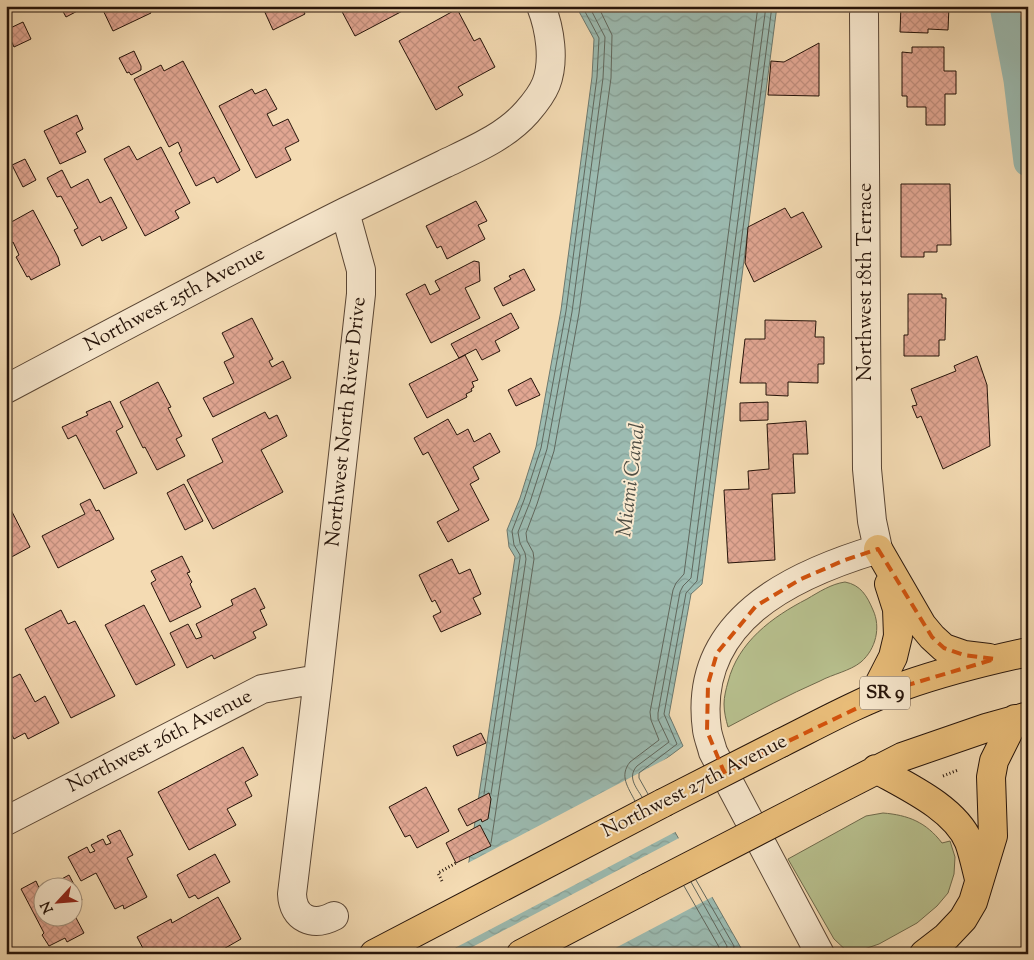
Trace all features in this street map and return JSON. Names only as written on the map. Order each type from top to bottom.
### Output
[{"type":"highway","points":[[878,550],[922,624],[932,637],[944,648],[964,655],[995,659]]},
{"type":"highway","points":[[872,698],[893,657],[898,636],[897,609],[878,550]]},
{"type":"highway","name":"Northwest 27th Avenue","points":[[374,954],[781,743],[872,698],[934,676],[1028,652]]},
{"type":"highway","points":[[521,954],[902,757],[1021,718]]},
{"type":"highway","points":[[924,954],[946,937],[963,919],[973,902],[993,836],[991,777],[994,761],[1021,718]]},
{"type":"highway","points":[[876,770],[912,789],[949,815],[968,840],[979,879]]},
{"type":"street","points":[[345,212],[479,146],[514,125],[528,112],[546,84],[550,68],[548,33],[545,15],[541,6]]},
{"type":"street","name":"Northwest 18th Terrace","points":[[864,14],[867,469],[872,521],[878,550]]},
{"type":"street","name":"Northwest 25th Avenue","points":[[6,389],[345,212]]},
{"type":"street","name":"Northwest North River Drive","points":[[334,916],[317,922],[308,920],[296,909],[292,894],[361,294],[360,270],[345,212]]},
{"type":"street","points":[[820,954],[713,752],[707,731],[706,705],[708,684],[717,652],[739,623],[756,606],[777,592],[823,568],[878,550]]},
{"type":"street","name":"Northwest 26th Avenue","points":[[6,821],[262,690],[318,679]]},
{"type":"path","points":[[939,777],[964,767]]},
{"type":"path","points":[[442,880],[438,873],[456,864]]},
{"type":"highlighted area","points":[[878,549],[932,637],[944,648],[964,655],[995,659],[901,687],[724,772],[707,731],[708,684],[717,653],[756,606],[801,579],[845,560]]},
{"type":"green space","points":[[845,582],[851,583],[863,592],[873,610],[877,623],[876,638],[866,657],[852,668],[796,692],[728,727],[724,707],[726,690],[733,668],[748,643],[758,632],[781,614],[825,589]]},
{"type":"green space","points":[[883,813],[916,821],[930,830],[942,843],[950,841],[955,857],[954,874],[948,893],[937,906],[917,923],[879,944],[850,954],[834,939],[788,859],[866,816]]},
{"type":"water","name":"Miami Canal","points":[[576,6],[777,6],[702,584],[691,594],[669,715],[683,746],[643,776],[741,948],[736,954],[455,954],[515,557],[509,547],[507,530],[520,498],[536,447],[561,310],[592,77],[594,39]]},
{"type":"pier","points":[[679,752],[646,776],[677,831],[453,949],[466,864]]},
{"type":"pier","points":[[681,837],[714,896],[604,954],[459,954]]},
{"type":"building","points":[[60,6],[87,6],[66,17]]},
{"type":"building","points":[[101,6],[148,6],[151,13],[113,31]]},
{"type":"building","points":[[262,6],[301,6],[305,14],[273,30]]},
{"type":"building","points":[[339,6],[412,6],[355,36]]},
{"type":"building","points":[[901,6],[949,6],[948,30],[928,29],[928,33],[900,32]]},
{"type":"building","points":[[457,9],[474,41],[480,38],[495,67],[458,87],[463,95],[436,110],[399,41]]},
{"type":"building","points":[[23,22],[31,39],[14,47],[6,30]]},
{"type":"building","points":[[819,43],[819,96],[768,95],[771,61],[784,62]]},
{"type":"building","points":[[912,47],[944,47],[944,71],[956,71],[956,94],[945,94],[945,125],[926,125],[926,107],[907,107],[907,96],[902,96],[902,52],[912,53]]},
{"type":"building","points":[[134,51],[141,70],[131,75],[129,72],[127,73],[119,58]]},
{"type":"building","points":[[183,61],[240,170],[217,183],[214,177],[196,186],[179,153],[182,151],[178,142],[169,147],[134,79],[161,65],[164,71]]},
{"type":"building","points":[[252,89],[255,94],[266,89],[277,109],[267,114],[273,126],[288,119],[299,141],[285,148],[291,160],[256,178],[219,106]]},
{"type":"building","points":[[77,115],[83,129],[76,133],[86,152],[60,164],[44,131]]},
{"type":"building","points":[[129,146],[137,160],[161,147],[190,203],[175,211],[179,218],[145,236],[104,159]]},
{"type":"building","points":[[25,159],[36,180],[23,187],[12,165]]},
{"type":"building","points":[[62,170],[71,188],[88,179],[100,203],[111,197],[127,228],[102,241],[100,236],[82,246],[74,230],[78,228],[61,196],[57,197],[47,178]]},
{"type":"building","points":[[901,184],[950,184],[951,245],[937,245],[937,252],[924,252],[924,257],[901,257]]},
{"type":"building","points":[[476,201],[487,221],[478,225],[485,239],[447,259],[441,246],[437,248],[426,226]]},
{"type":"building","points":[[785,208],[791,218],[803,212],[822,247],[754,282],[745,263],[748,227]]},
{"type":"building","points":[[33,210],[58,257],[60,265],[31,280],[29,276],[27,277],[16,257],[19,255],[13,242],[6,246],[6,225]]},
{"type":"building","points":[[474,261],[479,262],[480,281],[465,288],[480,318],[431,343],[406,294],[425,284],[430,295],[440,290],[435,281]]},
{"type":"building","points":[[524,269],[535,290],[503,306],[494,288],[511,279],[509,276]]},
{"type":"building","points":[[908,294],[942,294],[942,298],[946,298],[945,340],[939,340],[939,356],[904,356],[904,335],[908,335]]},
{"type":"building","points":[[511,313],[519,328],[495,341],[500,351],[482,360],[476,349],[459,358],[451,344]]},
{"type":"building","points":[[252,318],[273,359],[269,361],[272,367],[283,361],[291,378],[213,417],[203,398],[234,383],[224,362],[234,357],[222,333]]},
{"type":"building","points":[[765,320],[816,321],[815,337],[824,337],[824,364],[818,364],[818,383],[788,382],[788,396],[766,395],[766,383],[740,383],[745,339],[765,339]]},
{"type":"building","points":[[465,355],[478,380],[472,382],[474,387],[471,389],[472,391],[466,394],[467,397],[427,418],[409,384]]},
{"type":"building","points":[[977,356],[987,385],[990,446],[943,469],[921,416],[917,418],[912,406],[917,405],[911,389],[956,371],[954,366]]},
{"type":"building","points":[[531,378],[540,395],[516,406],[508,390]]},
{"type":"building","points":[[158,382],[171,407],[168,408],[182,436],[176,439],[185,456],[157,470],[145,447],[143,448],[120,402]]},
{"type":"building","points":[[110,401],[123,427],[116,431],[137,473],[104,489],[76,435],[68,439],[62,427],[88,415],[86,412]]},
{"type":"building","points":[[768,402],[768,420],[740,421],[740,403]]},
{"type":"building","points":[[265,412],[269,419],[277,415],[287,436],[261,450],[283,492],[213,529],[187,480],[223,462],[212,439]]},
{"type":"building","points":[[448,419],[457,435],[468,429],[474,442],[490,433],[500,452],[473,467],[479,479],[470,484],[489,520],[448,542],[437,522],[459,510],[428,452],[423,455],[414,438]]},
{"type":"building","points":[[806,421],[808,454],[793,454],[795,493],[772,494],[775,560],[728,563],[724,490],[749,489],[748,471],[769,469],[767,424]]},
{"type":"building","points":[[184,484],[203,521],[185,530],[167,493]]},
{"type":"building","points":[[90,499],[96,511],[99,510],[114,539],[58,568],[42,536],[85,514],[80,504]]},
{"type":"building","points":[[6,500],[30,547],[6,560]]},
{"type":"building","points":[[182,556],[190,572],[187,573],[192,582],[190,584],[201,607],[170,622],[151,583],[156,580],[151,571]]},
{"type":"building","points":[[452,559],[459,574],[470,569],[481,594],[473,598],[481,614],[441,632],[433,616],[441,612],[435,600],[432,602],[419,575]]},
{"type":"building","points":[[255,588],[265,608],[260,610],[267,625],[253,632],[256,638],[214,659],[212,655],[187,668],[170,633],[188,624],[196,639],[202,637],[196,624],[233,605],[231,600]]},
{"type":"building","points":[[144,605],[175,665],[136,685],[105,625]]},
{"type":"building","points":[[61,610],[68,624],[75,621],[115,696],[71,718],[25,629]]},
{"type":"building","points":[[20,674],[35,702],[45,696],[59,723],[28,739],[25,733],[14,739],[6,724],[6,681]]},
{"type":"building","points":[[481,733],[486,743],[457,756],[453,746]]},
{"type":"building","points":[[243,747],[258,775],[245,782],[252,796],[227,809],[236,825],[189,850],[158,792]]},
{"type":"building","points":[[426,787],[449,831],[417,848],[410,835],[405,837],[389,807]]},
{"type":"building","points":[[489,793],[491,799],[488,819],[482,822],[481,819],[467,826],[458,809]]},
{"type":"building","points":[[480,825],[491,846],[456,863],[446,843]]},
{"type":"building","points":[[120,830],[133,855],[127,858],[147,897],[124,909],[123,905],[115,909],[96,873],[82,880],[68,857],[87,847],[90,853],[95,851],[91,845],[103,839],[106,845],[111,843],[107,836]]},
{"type":"building","points":[[215,854],[230,882],[198,899],[195,895],[189,898],[177,875]]},
{"type":"building","points":[[32,883],[32,910],[21,889]]},
{"type":"building","points":[[218,897],[241,939],[215,954],[146,954],[137,937],[171,919],[172,923]]},
{"type":"building","points":[[41,928],[81,928],[84,933],[67,942],[65,938],[49,946],[42,935],[44,933]]},
{"type":"waterway","points":[[1004,6],[1018,80],[1028,162]]}]
